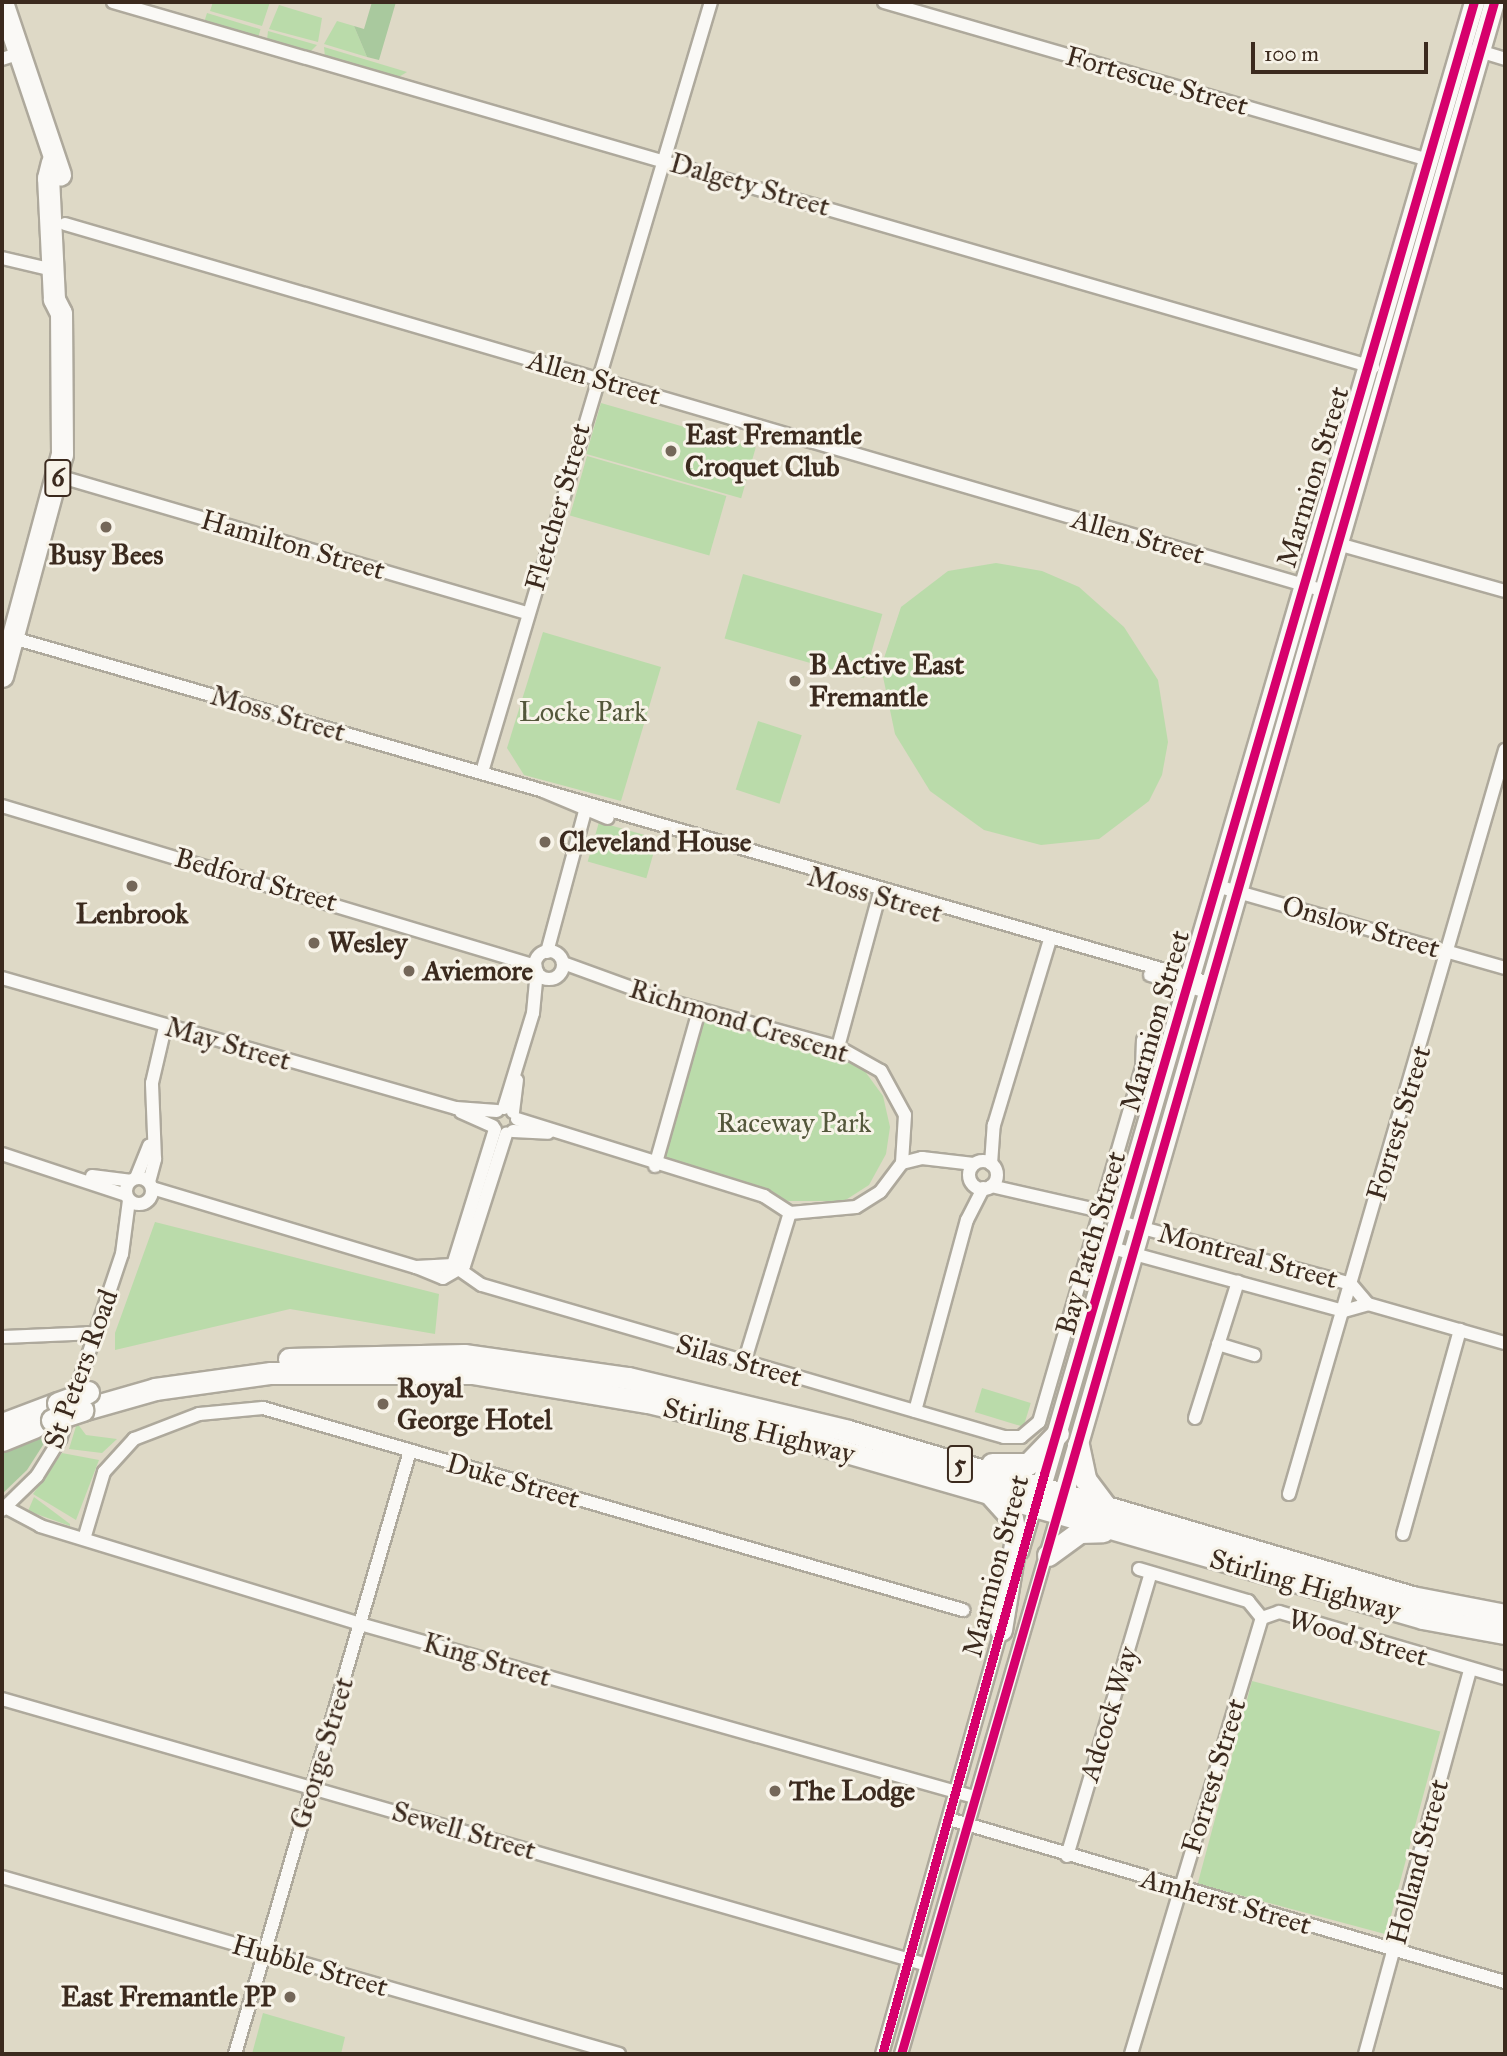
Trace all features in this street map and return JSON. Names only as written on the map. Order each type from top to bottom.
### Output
[{"type":"highway","name":"6","points":[[2,2],[11,56],[52,162],[62,176],[68,298],[61,313]]},
{"type":"highway","name":"6","points":[[2,676],[8,644],[58,477],[61,313],[53,270],[52,162]]},
{"type":"highway","name":"Stirling Highway","points":[[2,1424],[234,1363],[381,1352],[464,1355],[628,1378],[848,1431],[1061,1504],[1119,1532],[1442,1623],[1505,1633]]},
{"type":"highway","name":"Stirling Highway","points":[[85,1401],[271,1373],[472,1373],[648,1402],[991,1494],[1037,1497]]},
{"type":"highway","name":"Stirling Highway","points":[[2,1440],[55,1411]]},
{"type":"highway","points":[[848,1431],[1012,1468],[1039,1456],[1058,1433]]},
{"type":"highway","points":[[1078,1444],[1085,1479],[1106,1507]]},
{"type":"highway","points":[[991,1494],[1012,1518],[1016,1538],[1001,1630]]},
{"type":"highway","name":"Stirling Highway","points":[[1061,1504],[1106,1507],[1376,1583],[1505,1615]]},
{"type":"highway","points":[[1048,1555],[1080,1532],[1119,1532]]},
{"type":"highway","points":[[1376,1583],[1505,1602]]},
{"type":"main road","name":"Marmion Street","points":[[1037,1497],[1120,1222],[1304,585],[1378,369],[1471,49],[1474,2]]},
{"type":"main road","name":"Marmion Street","points":[[1061,1504],[1212,989],[1338,544],[1429,160],[1471,49],[1494,2]]},
{"type":"street","name":"Dalgety Street","points":[[113,2],[666,160],[1378,369]]},
{"type":"street","name":"Fletcher Street","points":[[482,772],[590,399],[601,380],[711,2]]},
{"type":"street","name":"Fortescue Street","points":[[884,2],[1429,160]]},
{"type":"street","points":[[1471,49],[1505,59]]},
{"type":"street","name":"Allen Street","points":[[65,224],[1325,591]]},
{"type":"street","points":[[2,258],[53,270]]},
{"type":"street","name":"Hamilton Street","points":[[58,477],[527,613]]},
{"type":"street","points":[[1338,544],[1505,591]]},
{"type":"street","name":"Moss Street","points":[[8,644],[482,772],[590,807],[1212,989]]},
{"type":"street","name":"Forrest Street","points":[[1289,1494],[1450,952],[1505,750]]},
{"type":"street","name":"Bedford Street","points":[[2,806],[540,961]]},
{"type":"street","points":[[456,1269],[505,1121],[533,1013],[540,961],[560,921],[590,807]]},
{"type":"street","name":"Onslow Street","points":[[1217,886],[1505,968]]},
{"type":"street","points":[[838,1047],[881,893]]},
{"type":"street","points":[[533,1013],[559,968],[560,921]]},
{"type":"street","points":[[915,1411],[994,1125],[1049,943]]},
{"type":"street","points":[[540,961],[559,968]]},
{"type":"street","points":[[540,961],[559,968]]},
{"type":"street","name":"Richmond Crescent","points":[[559,968],[699,1010],[838,1047],[889,1081],[905,1115],[904,1153]]},
{"type":"street","name":"May Street","points":[[2,978],[169,1028],[505,1121]]},
{"type":"street","points":[[655,1166],[699,1010]]},
{"type":"street","points":[[142,1182],[153,1132],[153,1092],[169,1028]]},
{"type":"street","name":"Bay Patch Street","points":[[1021,1437],[1039,1422],[1142,1068],[1143,1040]]},
{"type":"street","points":[[505,1121],[773,1200],[786,1216]]},
{"type":"street","points":[[786,1216],[856,1207],[880,1192],[904,1153]]},
{"type":"street","points":[[904,1153],[1101,1211]]},
{"type":"street","points":[[904,1153],[928,1159]]},
{"type":"street","name":"Silas Street","points":[[2,1154],[85,1177],[145,1203],[192,1205]]},
{"type":"street","name":"Silas Street","points":[[85,1177],[142,1182],[192,1205],[416,1267],[456,1269],[744,1363],[915,1411],[1021,1437]]},
{"type":"street","name":"St Peters Road","points":[[122,1254],[128,1197],[142,1182]]},
{"type":"street","name":"St Peters Road","points":[[3,1509],[37,1476],[60,1439],[122,1254],[145,1203],[142,1182]]},
{"type":"street","points":[[744,1363],[778,1253],[786,1216]]},
{"type":"street","name":"Montreal Street","points":[[1120,1222],[1351,1284],[1368,1304]]},
{"type":"street","name":"Montreal Street","points":[[1112,1248],[1344,1311],[1368,1304],[1505,1343]]},
{"type":"street","points":[[1195,1418],[1238,1282]]},
{"type":"street","points":[[1403,1534],[1460,1330]]},
{"type":"street","points":[[2,1337],[96,1333]]},
{"type":"street","points":[[1219,1345],[1254,1355]]},
{"type":"street","name":"Duke Street","points":[[84,1539],[104,1472],[118,1452],[134,1439],[200,1414],[263,1408],[963,1610]]},
{"type":"street","name":"George Street","points":[[235,2054],[310,1787],[410,1451]]},
{"type":"street","name":"Marmion Street","points":[[882,2054],[1037,1497]]},
{"type":"street","name":"Marmion Street","points":[[901,2054],[1061,1504]]},
{"type":"street","name":"King Street","points":[[3,1509],[84,1539],[360,1624],[974,1797]]},
{"type":"street","name":"Wood Street","points":[[1145,1571],[1248,1601],[1262,1618],[1279,1612],[1505,1678]]},
{"type":"street","name":"Adcock Way","points":[[1067,1856],[1145,1571]]},
{"type":"street","name":"Forrest Street","points":[[1131,2054],[1262,1618]]},
{"type":"street","name":"Holland Street","points":[[1365,2054],[1470,1669]]},
{"type":"street","name":"Sewell Street","points":[[2,1699],[927,1965]]},
{"type":"street","name":"Amherst Street","points":[[949,1819],[1180,1890],[1505,1982]]},
{"type":"street","name":"Hubble Street","points":[[2,1877],[620,2054]]},
{"type":"green space","points":[[213,2],[270,2],[262,26],[210,11]]},
{"type":"green space","points":[[372,2],[396,2],[379,60],[367,57],[354,26],[364,29]]},
{"type":"green space","points":[[279,5],[322,18],[318,42],[269,29]]},
{"type":"green space","points":[[207,13],[261,29],[258,38],[204,22]]},
{"type":"green space","points":[[337,21],[354,26],[367,57],[324,44]]},
{"type":"green space","points":[[268,31],[317,45],[310,52],[267,40]]},
{"type":"green space","points":[[324,47],[407,72],[397,78],[325,57]]},
{"type":"green space","name":"East Fremantle Croquet Club","points":[[601,403],[756,447],[741,498],[586,454]]},
{"type":"green space","points":[[587,456],[726,496],[709,556],[570,516]]},
{"type":"green space","points":[[996,563],[1042,571],[1079,587],[1124,627],[1158,680],[1168,742],[1162,775],[1149,801],[1099,839],[1041,845],[984,830],[930,791],[895,734],[881,667],[901,607],[948,571]]},
{"type":"green space","points":[[743,574],[882,614],[864,678],[725,638]]},
{"type":"green space","name":"Locke Park","points":[[543,632],[661,667],[621,801],[524,775],[507,748]]},
{"type":"green space","points":[[758,721],[802,735],[779,804],[736,789]]},
{"type":"green space","points":[[599,822],[658,839],[646,878],[588,861]]},
{"type":"green space","name":"Raceway Park","points":[[704,1019],[841,1056],[864,1070],[883,1096],[890,1127],[886,1154],[869,1185],[844,1201],[788,1201],[661,1163]]},
{"type":"green space","points":[[155,1222],[439,1294],[435,1334],[290,1309],[115,1350],[115,1333]]},
{"type":"green space","points":[[982,1388],[1031,1403],[1023,1427],[975,1412]]},
{"type":"green space","points":[[77,1423],[86,1435],[117,1439],[102,1453],[69,1449]]},
{"type":"green space","points":[[52,1431],[27,1470],[2,1494],[2,1449]]},
{"type":"green space","points":[[62,1453],[99,1460],[76,1520],[33,1494]]},
{"type":"green space","points":[[34,1497],[70,1524],[70,1526],[28,1511]]},
{"type":"green space","points":[[1252,1681],[1440,1731],[1386,1934],[1198,1884]]},
{"type":"green space","points":[[263,2013],[345,2037],[341,2054],[252,2054]]},
{"type":"cycle path","points":[[882,2054],[1044,1474],[1474,2]]},
{"type":"cycle path","points":[[901,2054],[1494,2]]},
{"type":"place","name":"East Fremantle Croquet Club","points":[[671,451]]},
{"type":"place","name":"Busy Bees","points":[[106,527]]},
{"type":"place","name":"B Active East Fremantle","points":[[795,681]]},
{"type":"place","name":"Cleveland House","points":[[545,842]]},
{"type":"place","name":"Lenbrook","points":[[132,886]]},
{"type":"place","name":"Wesley","points":[[314,943]]},
{"type":"place","name":"Aviemore","points":[[409,971]]},
{"type":"place","name":"Royal George Hotel","points":[[383,1404]]},
{"type":"place","name":"The Lodge","points":[[775,1791]]},
{"type":"place","name":"East Fremantle PP","points":[[290,1997]]}]
